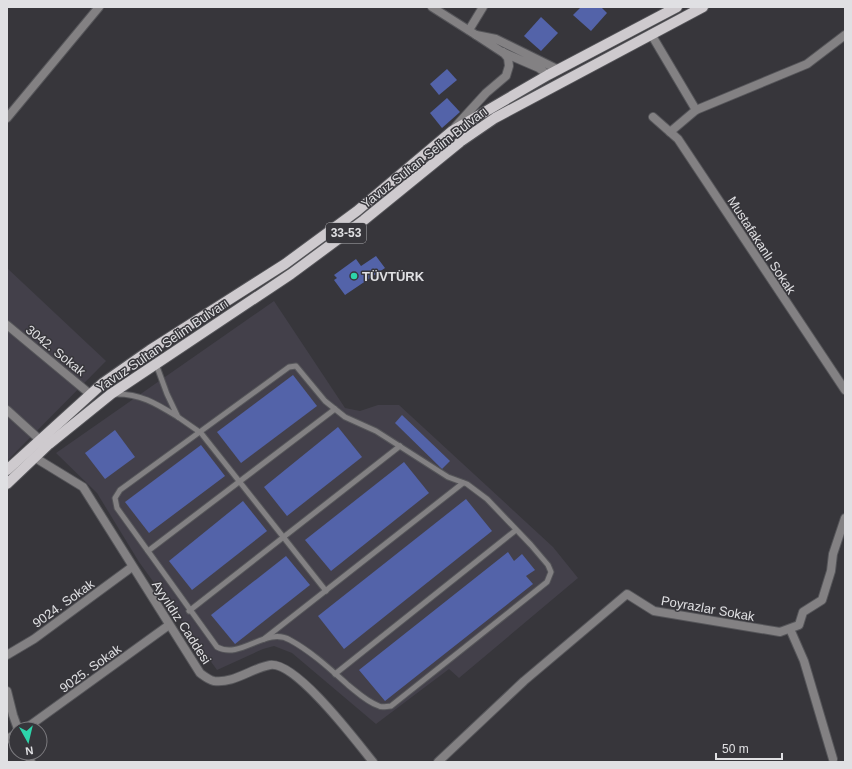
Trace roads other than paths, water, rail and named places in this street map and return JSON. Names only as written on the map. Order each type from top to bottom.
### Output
[{"type":"main road","name":"Yavuz Sultan Selim Bulvarı","points":[[7,470],[39,439],[90,394],[150,350],[285,264],[357,211],[452,131],[548,75],[677,7]]},
{"type":"main road","name":"Yavuz Sultan Selim Bulvarı","points":[[7,484],[34,457],[111,394],[291,274],[364,220],[460,142],[495,118],[703,7]]},
{"type":"street","points":[[7,118],[99,7]]},
{"type":"street","points":[[432,7],[502,52],[539,68],[548,75]]},
{"type":"street","points":[[472,33],[483,7]]},
{"type":"street","points":[[472,33],[496,39],[559,70]]},
{"type":"street","points":[[651,34],[696,110]]},
{"type":"street","points":[[670,132],[696,110],[807,64],[845,36]]},
{"type":"street","points":[[452,131],[486,93],[506,76],[509,66],[508,58],[502,52]]},
{"type":"street","name":"Mustafakanlı Sokak","points":[[653,117],[678,139],[845,390]]},
{"type":"street","name":"3042. Sokak","points":[[7,325],[90,394]]},
{"type":"street","points":[[7,410],[39,439]]},
{"type":"street","name":"Ayyıldız Caddesi","points":[[34,457],[83,487],[200,673],[214,681],[227,680],[270,665],[280,666],[299,678],[348,730],[373,762]]},
{"type":"street","points":[[833,759],[804,661],[790,629],[799,625],[804,612],[822,600],[831,571],[833,554],[840,529],[845,518]]},
{"type":"street","name":"9024. Sokak","points":[[7,656],[40,634],[132,567]]},
{"type":"street","name":"Poyrazlar Sokak","points":[[438,762],[524,681],[627,594],[654,611],[780,632],[790,629]]},
{"type":"street","name":"9025. Sokak","points":[[36,721],[169,625]]},
{"type":"street","points":[[7,691],[15,721]]},
{"type":"lane","points":[[156,363],[166,394],[178,417]]},
{"type":"lane","points":[[296,366],[325,401],[335,410],[345,417],[376,431],[487,499],[548,565],[551,572],[547,582],[391,706],[380,707],[364,698],[307,650],[288,638],[274,637],[262,640],[238,650],[224,651],[217,647],[189,611],[117,508],[115,498],[120,490],[198,431],[289,367],[296,366]]},
{"type":"lane","points":[[111,394],[130,394],[158,404],[198,431],[240,481],[326,591]]},
{"type":"lane","points":[[148,551],[335,410]]},
{"type":"lane","points":[[189,611],[400,446]]},
{"type":"lane","points":[[262,640],[463,483]]},
{"type":"lane","points":[[335,674],[516,530]]},
{"type":"place","name":"TÜVTÜRK","points":[[354,276]]}]
